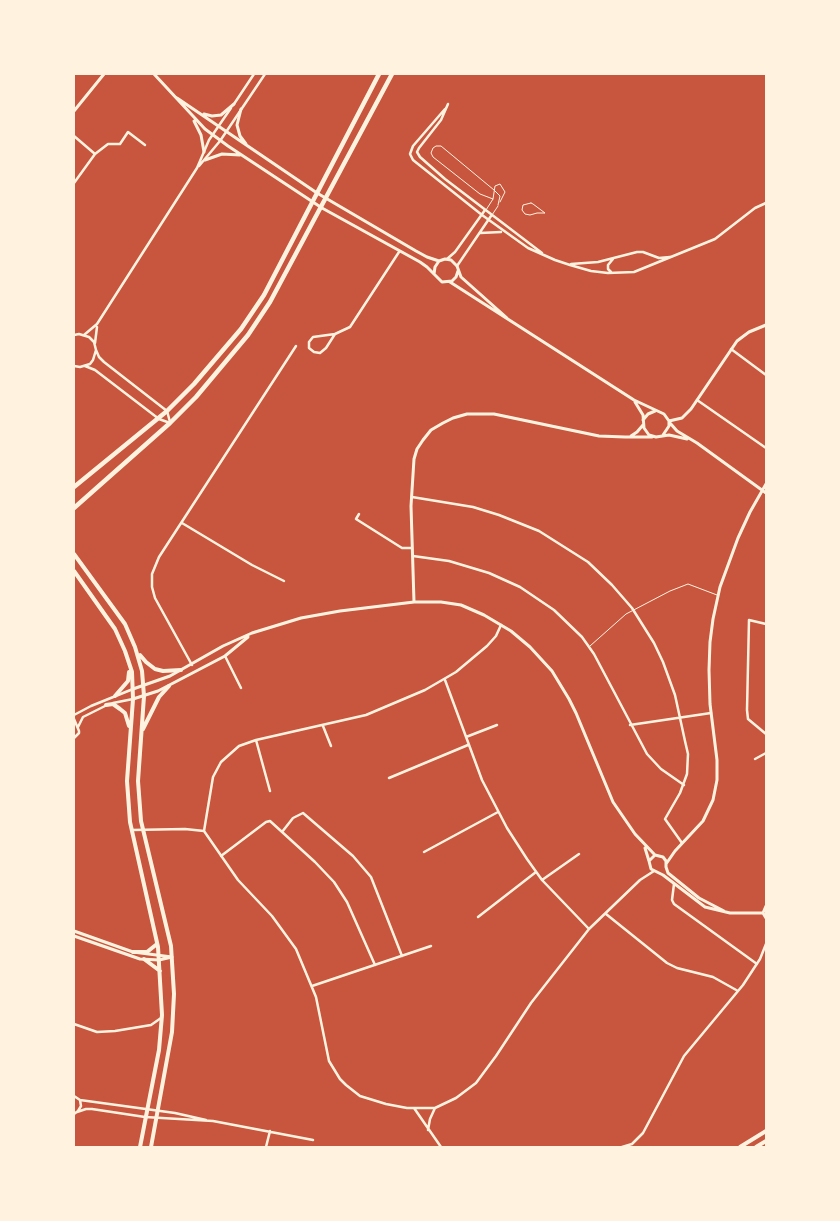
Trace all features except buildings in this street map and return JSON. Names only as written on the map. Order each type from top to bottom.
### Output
[{"type":"main road","points":[[74,487],[167,412],[230,344],[264,295],[379,74]]},
{"type":"main road","points":[[74,508],[170,423],[196,397],[258,322],[392,74]]},
{"type":"main road","points":[[74,554],[115,608],[124,624],[137,652],[144,685],[138,781],[143,830],[166,923],[172,957],[174,994],[172,1032],[151,1147]]},
{"type":"main road","points":[[74,571],[115,629],[132,672],[133,699],[127,781],[132,830],[157,944],[162,1015],[161,1035],[140,1147]]},
{"type":"main road","points":[[137,652],[155,669],[163,671],[181,670]]},
{"type":"main road","points":[[115,696],[124,687],[130,676],[128,660]]},
{"type":"main road","points":[[141,733],[159,697],[169,686]]},
{"type":"main road","points":[[106,705],[116,706],[125,713],[130,731]]},
{"type":"main road","points":[[133,952],[148,952],[157,944]]},
{"type":"main road","points":[[144,959],[160,972]]},
{"type":"main road","points":[[740,1147],[766,1131]]},
{"type":"main road","points":[[756,1147],[766,1141]]},
{"type":"street","points":[[74,111],[104,74]]},
{"type":"street","points":[[154,74],[192,116],[220,141],[312,202],[420,262],[442,282],[450,282],[634,400],[664,414],[677,431],[697,443],[766,493]]},
{"type":"street","points":[[84,335],[97,324],[197,168],[212,134],[254,74]]},
{"type":"street","points":[[197,168],[220,141],[264,74]]},
{"type":"street","points":[[174,96],[317,193],[416,252],[440,261]]},
{"type":"street","points":[[198,112],[217,116],[225,113],[234,104]]},
{"type":"street","points":[[448,104],[412,146],[410,154],[413,160],[503,232],[528,248],[570,265],[591,271],[612,273],[634,272],[716,240],[756,208],[766,203]]},
{"type":"street","points":[[241,109],[237,129],[248,147]]},
{"type":"street","points":[[445,109],[441,120],[421,144],[417,152],[420,157],[444,179],[545,256]]},
{"type":"street","points":[[192,116],[201,135],[204,152]]},
{"type":"street","points":[[74,183],[95,154],[108,144],[120,144],[128,132],[145,145]]},
{"type":"street","points":[[74,136],[95,154]]},
{"type":"street","points":[[205,160],[222,154],[241,155]]},
{"type":"street","points":[[434,274],[435,266],[440,261],[448,259],[455,252],[485,210]]},
{"type":"street","points":[[457,266],[492,215]]},
{"type":"street","points":[[479,233],[503,232]]},
{"type":"street","points":[[335,334],[326,348],[320,353],[314,352],[310,348],[309,342],[313,337],[335,334],[350,327],[399,252]]},
{"type":"street","points":[[570,265],[598,262],[637,252],[659,258],[674,256]]},
{"type":"street","points":[[650,255],[652,262],[650,266]]},
{"type":"street","points":[[612,273],[608,269],[608,265],[614,258]]},
{"type":"street","points":[[448,259],[455,263],[458,271],[468,284],[490,301],[511,322]]},
{"type":"street","points":[[450,282],[458,271]]},
{"type":"street","points":[[95,345],[97,324]]},
{"type":"street","points":[[669,422],[682,418],[691,409],[731,349],[743,335],[766,325]]},
{"type":"street","points":[[74,335],[84,335],[93,340],[99,357],[167,412],[170,423]]},
{"type":"street","points":[[192,665],[155,598],[152,587],[154,566],[296,346]]},
{"type":"street","points":[[731,349],[766,375]]},
{"type":"street","points":[[85,366],[94,360],[96,350]]},
{"type":"street","points":[[74,366],[85,366],[95,370],[159,418],[170,423]]},
{"type":"street","points":[[634,400],[640,408],[646,432],[652,437]]},
{"type":"street","points":[[697,400],[766,448]]},
{"type":"street","points":[[625,437],[633,436],[648,414],[656,411]]},
{"type":"street","points":[[414,602],[412,497],[414,458],[417,449],[431,430],[453,418],[473,414],[494,414],[599,436],[652,437],[664,435],[676,436],[697,443]]},
{"type":"street","points":[[664,435],[668,430],[669,422]]},
{"type":"street","points":[[643,877],[655,872],[661,872],[675,851],[703,821],[713,800],[717,780],[717,760],[709,685],[709,656],[713,619],[718,595],[738,538],[766,484]]},
{"type":"street","points":[[412,497],[473,507],[539,531],[588,562],[634,610],[663,662],[675,695],[688,754],[687,774],[684,785],[665,819],[682,843]]},
{"type":"street","points":[[359,514],[356,519],[362,523],[402,548],[412,548]]},
{"type":"street","points":[[181,523],[284,582]]},
{"type":"street","points":[[412,556],[449,561],[506,580],[554,610],[582,636],[603,670],[630,725],[647,754],[655,764],[684,785]]},
{"type":"street","points":[[74,715],[115,696],[158,681],[192,665],[223,646],[252,633],[285,622],[317,614],[414,602],[455,603],[475,610],[501,625],[530,647],[559,681],[576,713],[614,802],[647,853],[649,863],[648,870],[643,877],[589,929],[531,1003],[476,1083],[456,1098],[435,1108],[414,1108],[395,1106],[367,1098],[352,1090],[340,1078],[330,1061],[312,986],[296,949],[283,930],[238,880],[204,831],[197,829],[132,830]]},
{"type":"street","points":[[766,624],[749,620],[747,710],[748,719],[766,734]]},
{"type":"street","points":[[204,831],[210,785],[221,762],[239,746],[256,740],[323,726],[366,714],[425,690],[445,680],[487,646],[493,640],[501,625]]},
{"type":"street","points":[[78,727],[83,717],[106,705],[144,696],[169,686],[225,656],[252,633]]},
{"type":"street","points":[[225,656],[240,688]]},
{"type":"street","points":[[445,680],[482,780],[498,812],[542,880],[589,929]]},
{"type":"street","points":[[630,725],[712,713]]},
{"type":"street","points":[[74,720],[79,733],[74,738]]},
{"type":"street","points":[[466,737],[497,725]]},
{"type":"street","points":[[323,726],[330,746]]},
{"type":"street","points":[[256,740],[270,790]]},
{"type":"street","points":[[388,778],[468,745]]},
{"type":"street","points":[[755,759],[766,753]]},
{"type":"street","points":[[424,852],[498,812]]},
{"type":"street","points":[[282,832],[294,818],[303,813],[354,856],[371,877],[402,956]]},
{"type":"street","points":[[221,856],[266,822],[270,821],[326,872],[337,886],[354,917],[375,965]]},
{"type":"street","points":[[640,841],[655,855],[667,856],[675,851]]},
{"type":"street","points":[[542,880],[578,854]]},
{"type":"street","points":[[649,863],[655,855]]},
{"type":"street","points":[[660,855],[665,859],[668,873],[699,898],[730,913]]},
{"type":"street","points":[[649,863],[655,872],[660,873],[705,908],[730,913],[762,913]]},
{"type":"street","points":[[478,917],[536,872]]},
{"type":"street","points":[[674,884],[672,900],[674,904],[757,964]]},
{"type":"street","points":[[762,913],[766,906]]},
{"type":"street","points":[[762,913],[766,918]]},
{"type":"street","points":[[606,914],[670,965],[713,977],[738,991]]},
{"type":"street","points":[[74,931],[133,952],[172,957]]},
{"type":"street","points":[[74,936],[144,959],[159,960],[172,957]]},
{"type":"street","points":[[622,1147],[632,1144],[643,1134],[684,1056],[738,991],[757,964],[766,944]]},
{"type":"street","points":[[312,986],[431,946]]},
{"type":"street","points":[[74,1024],[97,1032],[115,1031],[151,1025],[156,1023],[162,1015]]},
{"type":"street","points":[[151,1025],[157,1027],[161,1035]]},
{"type":"street","points":[[74,1096],[80,1100],[189,1115],[313,1140]]},
{"type":"street","points":[[75,1113],[81,1106],[80,1100]]},
{"type":"street","points":[[75,1113],[86,1108],[145,1117],[213,1121]]},
{"type":"street","points":[[414,1108],[428,1131],[441,1147]]},
{"type":"street","points":[[428,1131],[430,1119],[435,1108]]},
{"type":"street","points":[[266,1147],[270,1132]]},
{"type":"lane","points":[[493,199],[480,194],[433,157],[431,153],[433,148],[441,146],[494,190],[500,196],[498,205]]},
{"type":"lane","points":[[485,210],[493,199],[494,190],[498,184],[504,188],[505,192],[492,215]]},
{"type":"lane","points":[[530,202],[545,213],[540,212],[527,215],[523,212],[522,207],[530,202]]},
{"type":"lane","points":[[589,647],[626,614],[670,591],[688,584],[718,595]]}]
